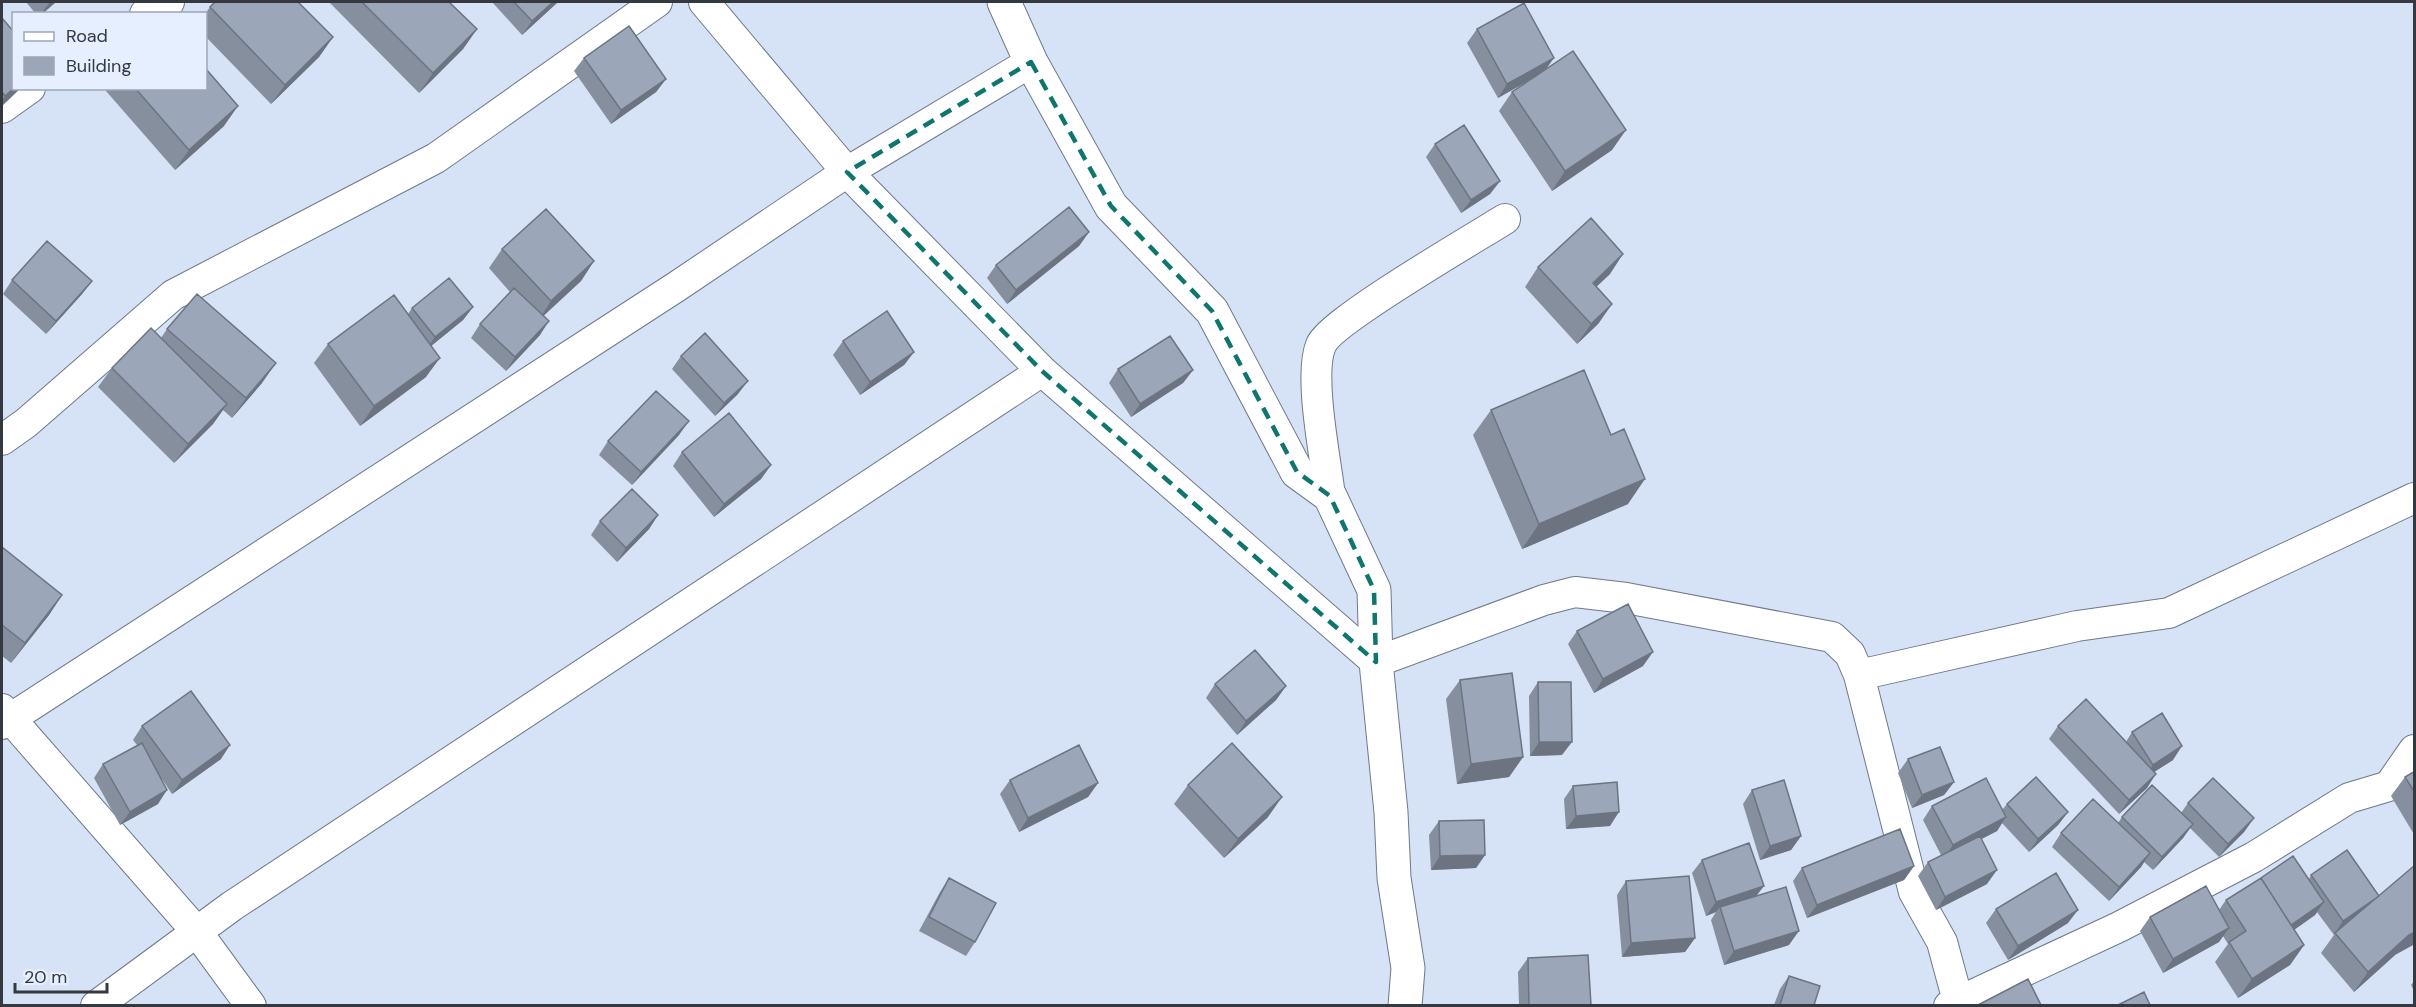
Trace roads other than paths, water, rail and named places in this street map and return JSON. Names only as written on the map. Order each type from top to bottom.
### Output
[{"type":"street","points":[[149,12],[169,2]]},
{"type":"street","points":[[2,440],[26,423],[173,295],[436,158],[657,2]]},
{"type":"street","points":[[704,2],[847,172],[1042,371],[1376,662]]},
{"type":"street","points":[[1004,2],[1031,62],[1111,206],[1212,311],[1297,472],[1330,496]]},
{"type":"street","points":[[251,1005],[197,932],[5,717],[676,287],[847,172],[1031,62]]},
{"type":"street","points":[[2,108],[27,90]]},
{"type":"street","points":[[1406,1005],[1408,968],[1395,878],[1376,662],[1374,590],[1330,496],[1316,379],[1321,345],[1345,320],[1505,219]]},
{"type":"street","points":[[96,1005],[197,932],[1042,371]]},
{"type":"street","points":[[1859,675],[2077,627],[2169,613],[2415,498]]},
{"type":"street","points":[[1376,662],[1544,600],[1575,592],[1626,597],[1832,637],[1850,654],[1859,675],[1914,892],[1942,942],[1954,1003],[2119,927],[2244,862],[2349,798],[2389,786],[2415,750]]}]
